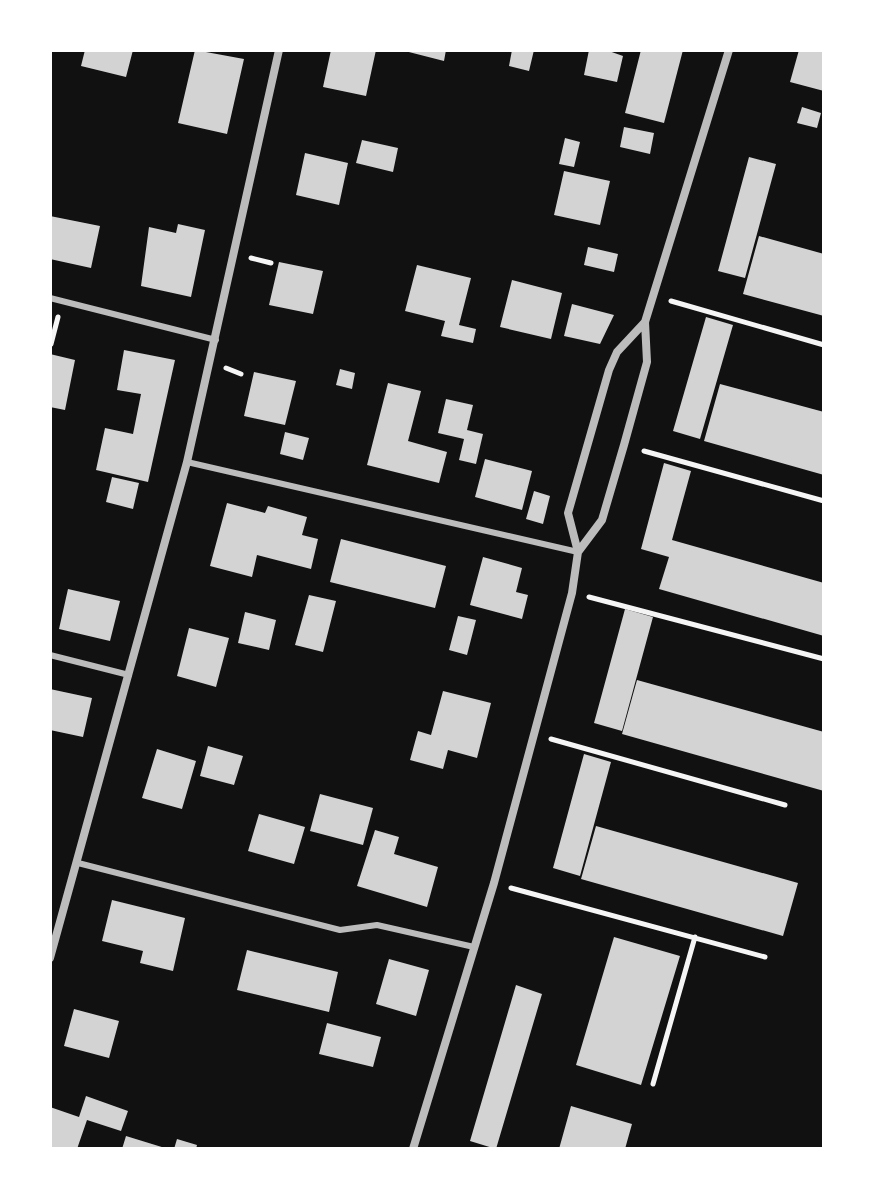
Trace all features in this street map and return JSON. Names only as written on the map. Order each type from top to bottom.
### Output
[{"type":"street","points":[[50,958],[187,462],[279,50]]},
{"type":"street","points":[[578,552],[602,520],[647,362],[645,322],[729,50]]},
{"type":"street","points":[[413,1149],[494,883],[572,593],[578,552],[568,513],[609,370],[617,352],[645,322]]},
{"type":"lane","points":[[50,298],[216,340]]},
{"type":"lane","points":[[187,462],[578,552]]},
{"type":"lane","points":[[50,655],[129,675]]},
{"type":"lane","points":[[78,863],[340,930],[377,925],[474,947]]},
{"type":"path","points":[[653,296],[824,345]]},
{"type":"path","points":[[624,445],[824,501]]},
{"type":"path","points":[[572,593],[824,659]]},
{"type":"path","points":[[535,735],[785,805]]},
{"type":"path","points":[[494,883],[765,957]]},
{"type":"path","points":[[653,1084],[695,937]]},
{"type":"building","points":[[85,50],[133,50],[126,77],[81,66]]},
{"type":"building","points":[[195,50],[244,59],[227,134],[178,123]]},
{"type":"building","points":[[331,50],[376,50],[366,96],[323,87]]},
{"type":"building","points":[[401,50],[446,50],[444,61]]},
{"type":"building","points":[[512,50],[534,50],[529,71],[509,66]]},
{"type":"building","points":[[589,50],[606,50],[623,56],[617,82],[584,75]]},
{"type":"building","points":[[641,50],[683,50],[664,123],[625,113]]},
{"type":"building","points":[[799,50],[824,50],[824,91],[790,82]]},
{"type":"building","points":[[802,107],[821,113],[817,128],[797,123]]},
{"type":"building","points":[[624,127],[654,133],[650,154],[620,147]]},
{"type":"building","points":[[565,138],[580,142],[574,167],[559,164]]},
{"type":"building","points":[[362,140],[398,148],[393,172],[356,163]]},
{"type":"building","points":[[305,153],[348,163],[339,205],[296,195]]},
{"type":"building","points":[[749,157],[776,164],[745,278],[718,271]]},
{"type":"building","points":[[564,171],[610,181],[600,225],[554,215]]},
{"type":"building","points":[[50,216],[100,226],[91,268],[50,259]]},
{"type":"building","points":[[178,224],[205,230],[191,297],[141,286],[149,227],[176,233]]},
{"type":"building","points":[[759,236],[824,254],[824,316],[743,294]]},
{"type":"building","points":[[588,247],[618,254],[614,272],[584,265]]},
{"type":"building","points":[[279,262],[323,271],[313,314],[269,305]]},
{"type":"building","points":[[417,265],[471,278],[459,325],[476,329],[473,343],[441,336],[445,321],[405,311]]},
{"type":"building","points":[[512,280],[562,293],[551,339],[500,327]]},
{"type":"building","points":[[572,304],[614,315],[600,344],[564,336]]},
{"type":"building","points":[[706,317],[733,325],[700,439],[673,431]]},
{"type":"building","points":[[124,350],[175,360],[148,482],[96,470],[105,428],[133,434],[141,394],[117,390]]},
{"type":"building","points":[[50,354],[75,360],[65,410],[50,407]]},
{"type":"building","points":[[340,369],[355,373],[352,389],[336,385]]},
{"type":"building","points":[[254,372],[296,381],[285,425],[244,416]]},
{"type":"building","points":[[388,383],[421,391],[408,441],[447,452],[439,483],[367,465]]},
{"type":"building","points":[[720,384],[824,412],[824,475],[704,441]]},
{"type":"building","points":[[446,399],[473,405],[467,430],[483,434],[476,464],[459,460],[464,439],[438,433]]},
{"type":"building","points":[[285,432],[309,438],[303,460],[280,454]]},
{"type":"building","points":[[485,459],[532,471],[522,510],[475,497]]},
{"type":"building","points":[[664,463],[691,471],[672,540],[824,583],[824,636],[659,589],[669,557],[641,549]]},
{"type":"building","points":[[112,477],[139,483],[133,509],[106,502]]},
{"type":"building","points":[[534,491],[550,496],[543,524],[526,519]]},
{"type":"building","points":[[227,503],[265,513],[268,506],[307,517],[302,535],[318,539],[311,569],[257,555],[252,577],[210,566]]},
{"type":"building","points":[[341,539],[446,566],[435,608],[330,582]]},
{"type":"building","points":[[483,557],[522,568],[516,592],[528,595],[522,619],[470,605]]},
{"type":"building","points":[[68,589],[120,601],[110,641],[59,629]]},
{"type":"building","points":[[309,595],[336,601],[323,652],[295,645]]},
{"type":"building","points":[[625,609],[653,617],[622,731],[594,723]]},
{"type":"building","points":[[245,612],[276,620],[269,650],[238,643]]},
{"type":"building","points":[[458,616],[476,620],[467,655],[449,650]]},
{"type":"building","points":[[189,628],[229,638],[216,687],[177,676]]},
{"type":"building","points":[[637,680],[824,732],[824,791],[622,734]]},
{"type":"building","points":[[50,689],[92,698],[83,737],[50,730]]},
{"type":"building","points":[[443,691],[491,703],[477,758],[448,750],[443,769],[410,760],[418,731],[431,735]]},
{"type":"building","points":[[208,746],[243,756],[234,785],[200,776]]},
{"type":"building","points":[[157,749],[196,761],[182,809],[142,798]]},
{"type":"building","points":[[584,754],[611,762],[580,876],[553,868]]},
{"type":"building","points":[[320,794],[373,808],[363,845],[310,831]]},
{"type":"building","points":[[259,814],[305,827],[294,864],[248,851]]},
{"type":"building","points":[[596,826],[798,883],[783,936],[581,879]]},
{"type":"building","points":[[375,830],[399,837],[394,854],[438,867],[427,907],[357,886]]},
{"type":"building","points":[[112,900],[185,918],[173,971],[140,963],[143,951],[102,941]]},
{"type":"building","points":[[614,937],[680,956],[641,1085],[576,1065]]},
{"type":"building","points":[[247,950],[338,972],[329,1012],[237,990]]},
{"type":"building","points":[[389,959],[429,970],[416,1016],[376,1004]]},
{"type":"building","points":[[516,985],[542,994],[496,1149],[470,1141]]},
{"type":"building","points":[[74,1009],[119,1021],[109,1058],[64,1046]]},
{"type":"building","points":[[327,1023],[381,1037],[373,1067],[319,1054]]},
{"type":"building","points":[[86,1096],[128,1111],[121,1131],[87,1120],[77,1149],[50,1149],[50,1107],[79,1117]]},
{"type":"building","points":[[571,1106],[632,1124],[625,1149],[559,1149]]},
{"type":"building","points":[[126,1136],[165,1148],[165,1149],[122,1149]]},
{"type":"building","points":[[177,1139],[197,1145],[196,1149],[174,1149]]}]
